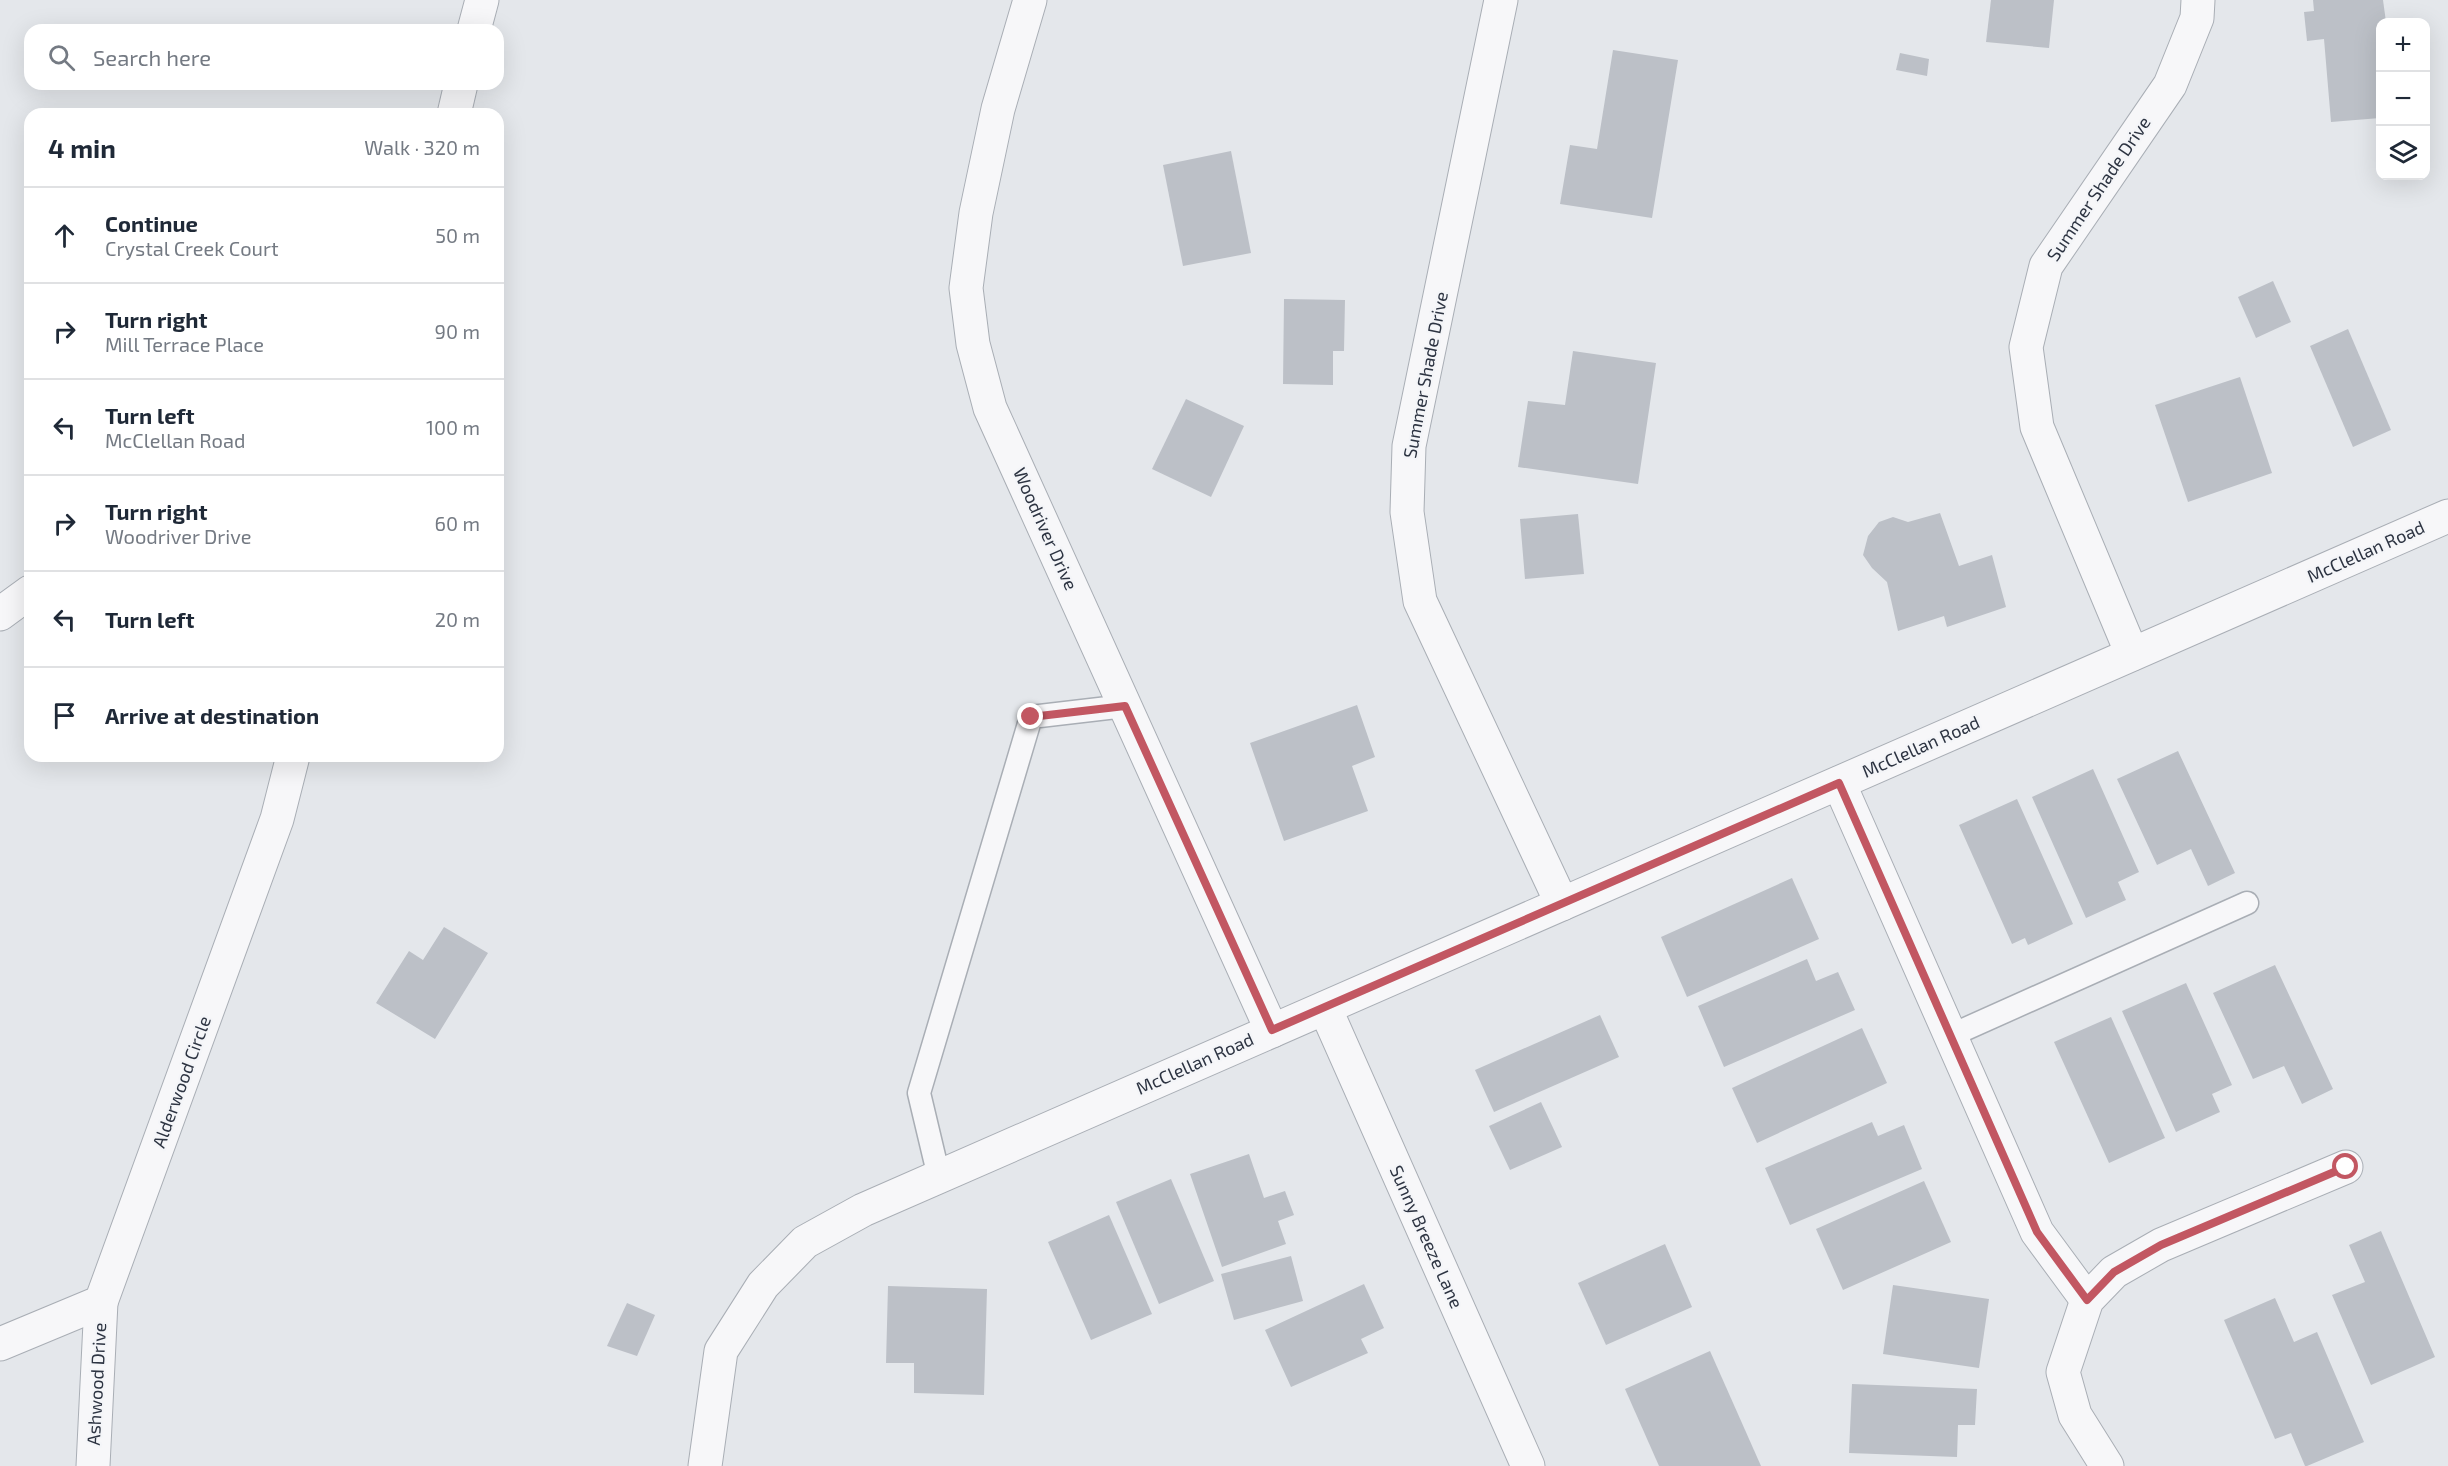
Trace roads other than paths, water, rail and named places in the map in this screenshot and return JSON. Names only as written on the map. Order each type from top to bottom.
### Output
[{"type":"street","points":[[476,24],[482,0]]},
{"type":"street","name":"Woodriver Drive","points":[[1030,0],[998,110],[976,213],[966,288],[973,344],[990,408],[1272,1030]]},
{"type":"street","name":"Summer Shade Drive","points":[[1501,0],[1409,446],[1407,512],[1420,601],[1562,904]]},
{"type":"street","name":"Summer Shade Drive","points":[[2132,654],[2037,427],[2026,347],[2046,266],[2169,85],[2197,18],[2198,0]]},
{"type":"street","points":[[455,108],[460,90]]},
{"type":"street","name":"McClellan Road","points":[[705,1466],[705,1449],[721,1351],[763,1285],[805,1242],[863,1210],[2448,516]]},
{"type":"street","points":[[0,614],[24,596]]},
{"type":"street","name":"Alderwood Circle","points":[[101,1302],[277,819],[291,762]]},
{"type":"street","points":[[1839,783],[2037,1232],[2087,1300]]},
{"type":"street","name":"Sunny Breeze Lane","points":[[1325,1008],[1528,1466]]},
{"type":"street","points":[[2107,1466],[2075,1415],[2063,1372],[2087,1300],[2114,1272],[2161,1245],[2346,1167]]},
{"type":"street","points":[[0,1344],[101,1302]]},
{"type":"street","name":"Ashwood Drive","points":[[93,1466],[101,1302]]},
{"type":"lane","points":[[939,1178],[919,1093],[1031,717],[1125,706]]},
{"type":"lane","points":[[1952,1035],[2247,903]]}]
